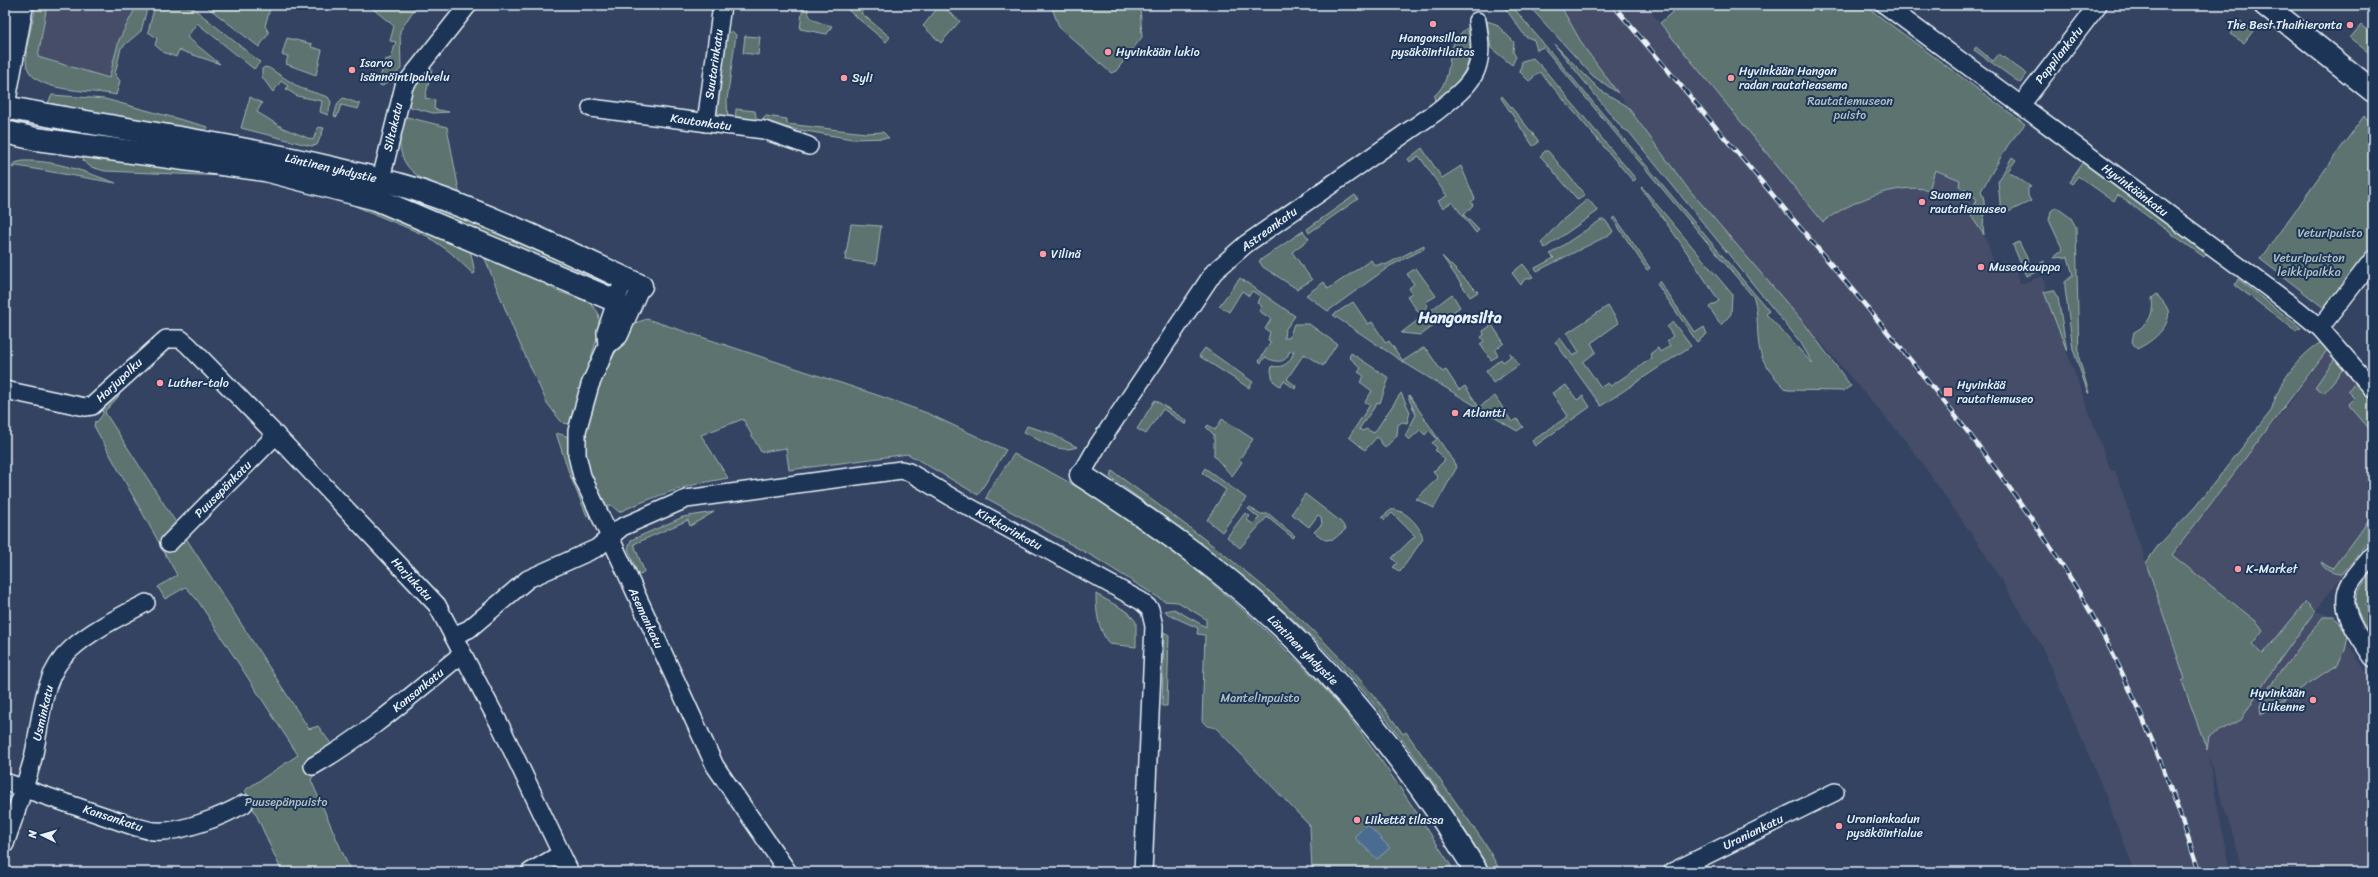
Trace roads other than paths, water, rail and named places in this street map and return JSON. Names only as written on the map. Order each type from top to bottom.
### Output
[{"type":"main road","points":[[5,97],[22,5]]},
{"type":"main road","points":[[2265,5],[2373,91]]},
{"type":"main road","name":"Läntinen yhdystie","points":[[5,107],[122,129],[268,153],[378,189],[616,301]]},
{"type":"main road","name":"Läntinen yhdystie","points":[[5,132],[36,139],[265,170],[378,189],[423,192],[486,217],[632,282]]},
{"type":"main road","name":"Läntinen yhdystie","points":[[1081,475],[1191,550],[1224,576],[1299,642],[1368,720],[1413,778],[1477,872]]},
{"type":"street","name":"Siltakatu","points":[[378,189],[404,86],[468,5]]},
{"type":"street","name":"Suutarinkatu","points":[[706,123],[722,5]]},
{"type":"street","name":"Hyvinkäänkatu","points":[[1885,5],[2297,309],[2320,328],[2373,389]]},
{"type":"street","name":"Pappilankatu","points":[[2021,105],[2098,5]]},
{"type":"street","name":"Astreankatu","points":[[1081,475],[1098,445],[1214,272],[1246,244],[1436,112],[1472,80],[1478,69],[1481,57],[1477,21]]},
{"type":"street","name":"Kautonkatu","points":[[590,108],[764,130],[810,146]]},
{"type":"street","points":[[2320,328],[2373,259]]},
{"type":"street","name":"Asemankatu","points":[[632,282],[616,301],[606,332],[607,346],[588,392],[576,431],[577,455],[582,476],[715,766],[788,872]]},
{"type":"street","name":"Asemankatu","points":[[607,346],[619,336],[632,282]]},
{"type":"street","name":"Harjupolku","points":[[5,390],[85,407],[92,406],[161,342],[171,337],[181,339]]},
{"type":"street","name":"Harjukatu","points":[[181,339],[276,435],[437,605],[501,728],[570,872]]},
{"type":"street","name":"Puusepänkatu","points":[[170,543],[276,435]]},
{"type":"street","name":"Kirkkarinkatu","points":[[609,537],[622,527],[686,499],[901,470],[909,472],[958,501],[1141,601],[1150,609],[1154,626],[1143,872]]},
{"type":"street","points":[[453,636],[469,629],[528,579],[596,548],[609,537]]},
{"type":"street","points":[[2373,555],[2351,582],[2345,603],[2347,615],[2373,658]]},
{"type":"street","name":"Usminkatu","points":[[5,844],[32,761],[45,696],[51,678],[60,662],[70,649],[90,635],[146,603]]},
{"type":"street","name":"Kansankatu","points":[[313,766],[337,752],[393,711],[462,654]]},
{"type":"street","name":"Kansankatu","points":[[5,782],[136,827],[155,831],[177,828],[226,815],[244,804]]},
{"type":"street","name":"Uraniankatu","points":[[1672,872],[1835,792]]},
{"type":"street","points":[[530,872],[561,854]]},
{"type":"railway","points":[[1613,5],[1941,398],[2003,478],[2032,519],[2086,604],[2120,668],[2163,768],[2199,872]]},
{"type":"place","name":"Hangonsillan pysäköintilaitos","points":[[1433,24]]},
{"type":"place","name":"The Best Thaihieronta","points":[[2350,25]]},
{"type":"place","name":"Hyvinkään lukio","points":[[1108,52]]},
{"type":"place","name":"Isarvo isännöintipalvelu","points":[[352,70]]},
{"type":"place","name":"Syli","points":[[844,78]]},
{"type":"place","name":"Hyvinkään Hangon radan rautatieasema","points":[[1731,78]]},
{"type":"place","name":"Suomen rautatiemuseo","points":[[1922,202]]},
{"type":"place","name":"Vilinä","points":[[1043,254]]},
{"type":"place","name":"Museokauppa","points":[[1981,267]]},
{"type":"place","name":"Luther-talo","points":[[160,383]]},
{"type":"place","name":"Hyvinkää rautatiemuseo","points":[[1948,392]]},
{"type":"place","name":"Atlantti","points":[[1455,413]]},
{"type":"place","name":"K-Market","points":[[2238,569]]},
{"type":"place","name":"Hyvinkään Liikenne","points":[[2313,700]]},
{"type":"place","name":"Liikettä tilassa","points":[[1357,820]]},
{"type":"place","name":"Uraniankadun pysäköintialue","points":[[1839,826]]},
{"type":"district","name":"Hangonsilta","points":[[1460,317]]},
{"type":"park label","name":"Rautatiemuseon puisto","points":[[1850,108]]},
{"type":"park label","name":"Veturipuisto","points":[[2330,233]]},
{"type":"park label","name":"Veturipuiston leikkipaikka","points":[[2309,265]]},
{"type":"park label","name":"Mantelinpuisto","points":[[1260,698]]},
{"type":"park label","name":"Puusepänpuisto","points":[[286,802]]}]
